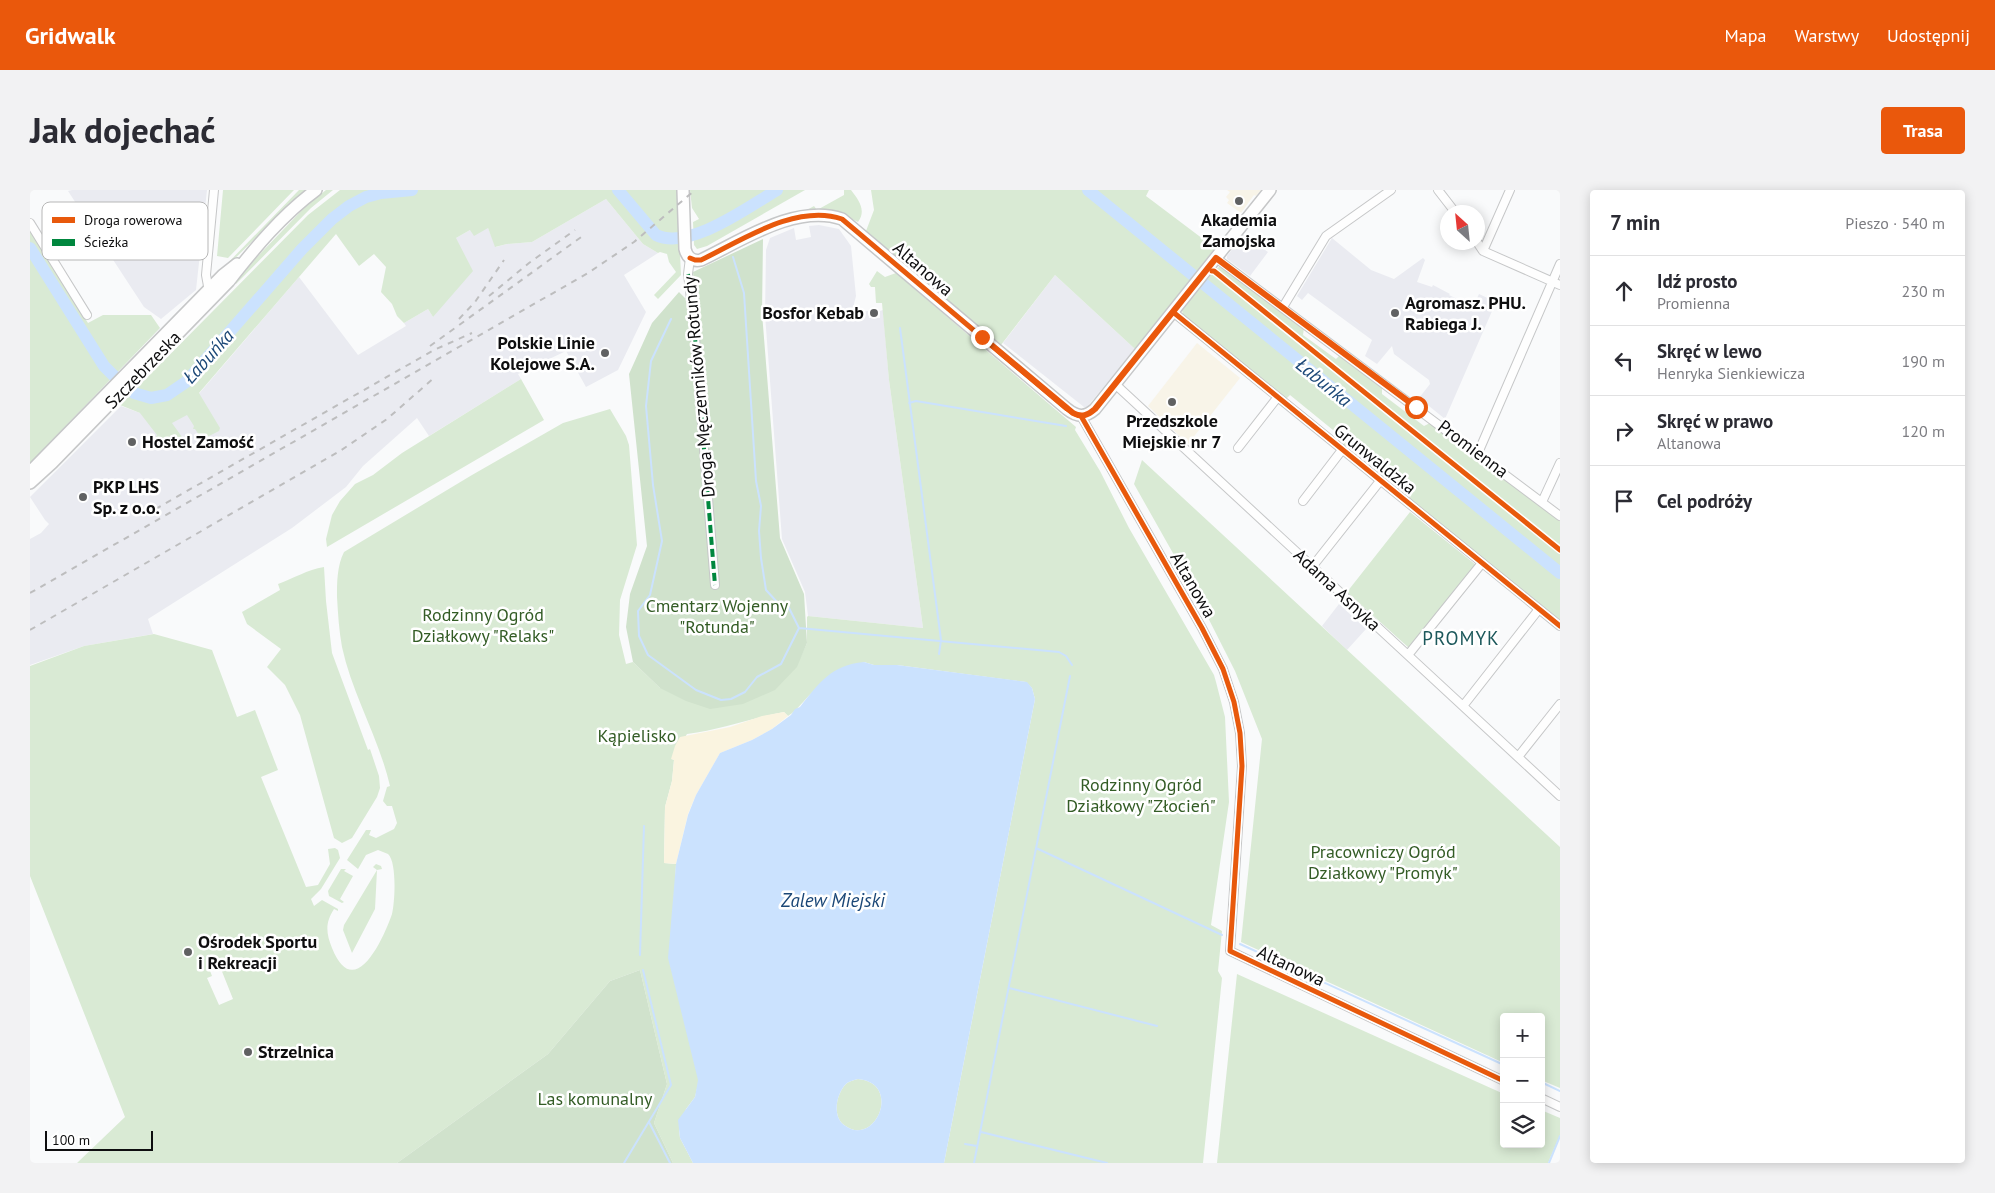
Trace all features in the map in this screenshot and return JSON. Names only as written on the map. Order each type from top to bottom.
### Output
[{"type":"street","points":[[208,254],[214,190]]},
{"type":"street","name":"Szczebrzeska","points":[[30,472],[137,370],[213,291],[223,275],[252,252],[294,209],[316,190]]},
{"type":"street","name":"Droga Męczenników Rotundy","points":[[683,190],[685,246],[686,254],[690,258],[688,274],[694,325],[715,585]]},
{"type":"street","points":[[1081,416],[1095,409],[1270,190]]},
{"type":"street","points":[[1283,307],[1326,236],[1391,190]]},
{"type":"street","points":[[1438,190],[1450,205]]},
{"type":"street","points":[[1510,190],[1483,251],[1556,283]]},
{"type":"street","name":"Altanowa","points":[[690,258],[701,260],[788,219],[810,216],[842,219],[1067,409],[1081,416],[1202,628],[1223,669],[1234,702],[1240,733],[1242,766],[1230,951],[1500,1079]]},
{"type":"street","points":[[30,223],[42,242]]},
{"type":"street","name":"Promienna","points":[[1216,258],[1478,452],[1560,516]]},
{"type":"street","points":[[53,260],[87,315]]},
{"type":"street","points":[[207,260],[207,283],[213,291]]},
{"type":"street","points":[[1478,452],[1556,283],[1560,264]]},
{"type":"street","name":"Grunwaldzka","points":[[1173,312],[1560,626]]},
{"type":"street","name":"Adama Asnyka","points":[[1115,384],[1560,796]]},
{"type":"street","name":"Szczebrzeska","points":[[30,483],[110,397]]},
{"type":"street","points":[[1238,448],[1277,398]]},
{"type":"street","points":[[1303,501],[1342,450]]},
{"type":"street","points":[[1542,502],[1560,464]]},
{"type":"street","points":[[1312,567],[1380,481]]},
{"type":"street","points":[[1408,655],[1482,563]]},
{"type":"street","points":[[1463,706],[1539,609]]},
{"type":"street","points":[[1518,757],[1560,704]]},
{"type":"street","points":[[1545,1100],[1560,1107]]},
{"type":"shaded area","points":[[207,190],[206,202],[75,202],[68,191]]},
{"type":"shaded area","name":"Akademia Zamojska","points":[[1227,190],[1261,190],[1256,196],[1254,195],[1241,213],[1227,203],[1229,200],[1226,197],[1230,192]]},
{"type":"shaded area","points":[[606,199],[643,244],[658,253],[624,275],[646,312],[618,370],[586,387],[566,351],[518,374],[521,379],[429,436],[417,418],[363,466],[346,487],[292,528],[148,619],[153,634],[84,646],[30,665],[30,539],[41,533],[49,524],[30,497],[121,406],[140,413],[191,403],[299,277],[358,355],[406,326],[404,323],[428,309],[433,317],[456,238],[470,230],[488,228],[496,247],[532,242]]},
{"type":"shaded area","points":[[819,225],[839,229],[851,246],[856,296],[855,312],[868,311],[869,318],[880,318],[880,311],[883,310],[889,380],[923,628],[808,616],[805,592],[782,539],[765,315],[766,250],[770,238],[794,228],[796,240],[811,237],[809,226]]},
{"type":"shaded area","points":[[1243,235],[1268,252],[1250,276],[1227,259],[1227,256]]},
{"type":"shaded area","points":[[1332,238],[1371,270],[1394,279],[1423,258],[1425,260],[1417,282],[1432,287],[1433,285],[1473,307],[1479,294],[1496,302],[1445,419],[1419,398],[1430,384],[1429,380],[1394,354],[1392,346],[1377,364],[1365,356],[1372,340],[1308,293],[1302,300],[1297,296]]},
{"type":"shaded area","points":[[113,260],[199,260],[196,290],[161,319],[144,307]]},
{"type":"shaded area","points":[[1055,275],[1135,349],[1087,407],[1084,407],[1003,343]]},
{"type":"shaded area","points":[[1197,343],[1240,378],[1188,444],[1148,406]]},
{"type":"shaded area","points":[[1339,604],[1366,629],[1347,650],[1322,626]]},
{"type":"green space","points":[[223,190],[294,190],[228,258],[217,256]]},
{"type":"green space","points":[[299,190],[305,190],[222,271],[221,270]]},
{"type":"green space","points":[[326,190],[333,190],[311,208],[236,284],[233,282],[306,206]]},
{"type":"green space","points":[[340,190],[677,190],[681,275],[658,299],[654,295],[676,272],[669,262],[667,254],[658,253],[643,244],[606,199],[532,242],[495,247],[488,228],[474,236],[470,230],[456,238],[473,271],[433,317],[428,309],[404,323],[397,316],[392,304],[381,292],[386,267],[374,254],[359,266],[336,234],[199,393],[220,428],[219,431],[197,442],[201,438],[193,429],[194,426],[187,415],[172,423],[182,437],[169,442],[167,438],[163,440],[161,437],[150,445],[157,435],[140,413],[120,405],[308,215]]},
{"type":"green space","points":[[690,190],[805,190],[707,246],[697,249],[694,245],[693,222],[699,219],[692,208]]},
{"type":"green space","points":[[844,190],[851,190],[862,209],[861,218],[858,222],[838,212],[807,210],[814,206],[817,210],[844,195]]},
{"type":"green space","points":[[871,190],[1149,190],[1146,196],[1215,248],[1135,349],[1055,275],[1001,345],[988,335],[991,330],[987,327],[984,331],[866,231],[874,210]]},
{"type":"green space","points":[[30,231],[42,250],[42,260],[48,260],[88,323],[103,315],[151,315],[160,328],[30,463]]},
{"type":"green space","name":"Cmentarz Wojenny \"Rotunda\"","points":[[763,239],[762,313],[780,538],[804,594],[807,643],[797,667],[775,690],[743,704],[710,709],[686,701],[660,688],[633,662],[626,627],[630,594],[647,546],[629,374],[652,323],[679,292],[685,298],[695,294],[693,272]]},
{"type":"green space","points":[[1219,267],[1223,268],[1304,328],[1303,335],[1336,359],[1340,355],[1382,385],[1382,394],[1424,426],[1430,423],[1560,521],[1560,620],[1372,470],[1376,465],[1353,447],[1350,451],[1340,444],[1344,439],[1290,395],[1286,399],[1183,316],[1182,310]]},
{"type":"green space","points":[[877,271],[885,277],[896,273],[1076,427],[1075,430],[1100,471],[1129,528],[1214,675],[1225,717],[1229,802],[1211,925],[1222,931],[1218,971],[1222,978],[1203,1163],[944,1163],[1035,699],[1032,688],[1026,682],[897,665],[874,665],[864,662],[821,685],[788,716],[784,712],[712,730],[687,734],[672,759],[674,760],[672,781],[665,807],[664,863],[676,864],[674,904],[699,1080],[695,1097],[686,1109],[679,1130],[680,1138],[693,1163],[673,1163],[654,1123],[667,1084],[640,970],[610,981],[548,1054],[397,1163],[77,1163],[125,1117],[30,876],[30,666],[84,646],[154,634],[212,650],[237,717],[255,710],[278,770],[261,777],[306,887],[318,885],[330,864],[328,849],[335,848],[338,850],[340,858],[321,889],[311,899],[314,906],[322,900],[338,909],[338,911],[334,909],[328,924],[330,943],[341,963],[349,970],[358,968],[375,951],[388,925],[394,901],[394,873],[391,858],[388,854],[378,850],[366,855],[358,869],[347,860],[366,830],[371,830],[369,835],[376,838],[394,829],[397,823],[392,806],[387,806],[383,801],[387,787],[390,786],[379,751],[352,682],[342,647],[337,586],[339,568],[344,552],[563,423],[610,409],[626,436],[629,445],[637,545],[620,600],[619,635],[626,664],[633,662],[660,688],[796,667],[807,643],[808,616],[923,628],[889,380],[882,303],[876,303],[875,287],[871,287],[869,284]],"holes":[[[219,964],[233,999],[219,1005],[207,978],[212,976],[209,968]]]},
{"type":"green space","points":[[521,379],[544,420],[327,547],[326,539],[332,515],[340,501],[355,484],[373,475],[402,453]]},
{"type":"green space","name":"Pracowniczy Ogród Działkowy \"Promyk\"","points":[[1142,460],[1560,847],[1560,1088],[1545,1082],[1545,1013],[1500,1013],[1500,1061],[1241,942],[1262,739],[1235,671],[1196,594],[1134,484]]},
{"type":"green space","points":[[1410,512],[1476,565],[1409,648],[1347,592]]},
{"type":"green space","points":[[324,567],[332,653],[368,750],[370,749],[379,776],[380,788],[377,797],[352,838],[342,843],[334,838],[300,715],[285,685],[267,667],[281,649],[247,624],[242,612],[280,590],[278,584],[306,572]]},
{"type":"green space","points":[[376,864],[381,866],[382,869],[377,870],[373,867]]},
{"type":"green space","points":[[341,869],[346,869],[344,871],[353,876],[340,899],[344,902],[342,903],[329,896],[328,891]]},
{"type":"green space","points":[[377,870],[375,909],[352,953],[343,930],[344,925]]},
{"type":"green space","name":"Las komunalny","points":[[640,970],[667,1084],[654,1123],[673,1163],[397,1163],[548,1054],[610,981]]},
{"type":"green space","points":[[1237,974],[1500,1092],[1500,1148],[1545,1148],[1545,1112],[1560,1118],[1560,1135],[1548,1163],[1217,1163]]},
{"type":"green space","points":[[858,1079],[872,1083],[879,1091],[882,1102],[880,1112],[874,1122],[866,1128],[855,1130],[840,1121],[837,1104],[843,1087],[848,1082]]},
{"type":"sand","points":[[784,712],[788,716],[772,729],[752,740],[720,753],[696,795],[688,814],[676,864],[664,863],[665,807],[672,781],[674,760],[671,759],[680,737],[730,727],[762,716]]},
{"type":"water","name":"Zalew Miejski","points":[[864,662],[874,665],[897,665],[1027,682],[1032,688],[1035,699],[944,1163],[693,1163],[680,1138],[678,1120],[695,1097],[698,1080],[668,958],[676,864],[688,815],[696,795],[720,753],[752,740],[772,729],[791,715],[795,709],[800,707],[813,690],[834,671]],"holes":[[[858,1079],[872,1083],[879,1091],[882,1102],[880,1112],[874,1122],[866,1128],[855,1130],[844,1125],[840,1121],[837,1110],[838,1098],[843,1087],[848,1082]]]},
{"type":"waterway","name":"Łabuńka","points":[[30,248],[104,366],[134,393],[151,398],[167,395],[186,382],[302,249],[332,219],[349,206],[366,197],[381,193],[412,190]]},
{"type":"waterway","name":"Łabuńka","points":[[618,190],[656,235],[669,238],[685,237],[718,225],[777,190]]},
{"type":"waterway","name":"Łabuńka","points":[[1088,190],[1560,573]]},
{"type":"waterway","points":[[671,319],[651,361],[646,406],[653,485],[662,541],[650,595],[638,611],[639,636],[648,655],[696,690],[721,700],[731,699],[745,692],[757,677],[781,664],[799,628],[789,608],[777,602],[766,590],[761,558],[759,531],[761,506],[756,481],[744,293],[733,257]]},
{"type":"waterway","points":[[900,328],[941,640],[939,654]]},
{"type":"waterway","points":[[909,403],[916,401],[1066,426]]},
{"type":"waterway","points":[[799,628],[1059,652],[1066,656],[1072,665]]},
{"type":"waterway","points":[[974,1163],[1070,676]]},
{"type":"waterway","points":[[640,955],[644,826]]},
{"type":"waterway","points":[[1036,848],[1222,935]]},
{"type":"waterway","points":[[1240,944],[1500,1063]]},
{"type":"waterway","points":[[624,1163],[671,1085],[643,970]]},
{"type":"waterway","points":[[1009,988],[1157,1026]]},
{"type":"waterway","points":[[1545,1084],[1560,1091]]},
{"type":"waterway","points":[[649,1122],[670,1163]]},
{"type":"waterway","points":[[981,1132],[1107,1163]]},
{"type":"waterway","points":[[1549,1163],[1560,1136]]},
{"type":"waterway","points":[[965,1144],[977,1146]]},
{"type":"railway","points":[[30,593],[588,273],[634,242],[695,190]]},
{"type":"railway","points":[[489,296],[529,263],[575,230]]},
{"type":"railway","points":[[430,346],[584,235]]},
{"type":"railway","points":[[459,319],[475,302],[504,260]]},
{"type":"railway","points":[[145,515],[434,350],[472,333]]},
{"type":"railway","points":[[30,630],[340,451],[387,419],[435,377]]},
{"type":"marked path","points":[[688,274],[694,325],[715,585]]},
{"type":"cycle path","points":[[690,258],[701,260],[751,234],[788,220],[824,215],[842,219],[1067,409],[1081,416],[1202,628],[1223,669],[1234,702],[1240,733],[1242,766],[1230,951],[1500,1079]]},
{"type":"cycle path","points":[[1212,271],[1560,550]]},
{"type":"cycle path","points":[[1173,312],[1560,626]]},
{"type":"place","name":"Akademia Zamojska","points":[[1239,201]]},
{"type":"place","name":"Bosfor Kebab","points":[[874,313]]},
{"type":"place","name":"Agromasz. PHU. Rabiega J.","points":[[1395,313]]},
{"type":"place","name":"Polskie Linie Kolejowe S.A.","points":[[605,353]]},
{"type":"place","name":"Przedszkole Miejskie nr 7","points":[[1172,402]]},
{"type":"place","name":"Hostel Zamość","points":[[132,442]]},
{"type":"place","name":"PKP LHS Sp. z o.o.","points":[[83,497]]},
{"type":"place","name":"Ośrodek Sportu i Rekreacji","points":[[188,952]]},
{"type":"place","name":"Strzelnica","points":[[248,1052]]},
{"type":"district","name":"PROMYK","points":[[1461,638]]},
{"type":"route","points":[[982,337],[1073,413],[1078,416],[1085,415],[1095,409],[1216,258],[1416,407]]},
{"type":"park label","name":"Rodzinny Ogród Działkowy \"Relaks\"","points":[[483,625]]},
{"type":"park label","name":"Kąpielisko","points":[[637,736]]},
{"type":"park label","name":"Rodzinny Ogród Działkowy \"Złocień\"","points":[[1141,795]]}]
